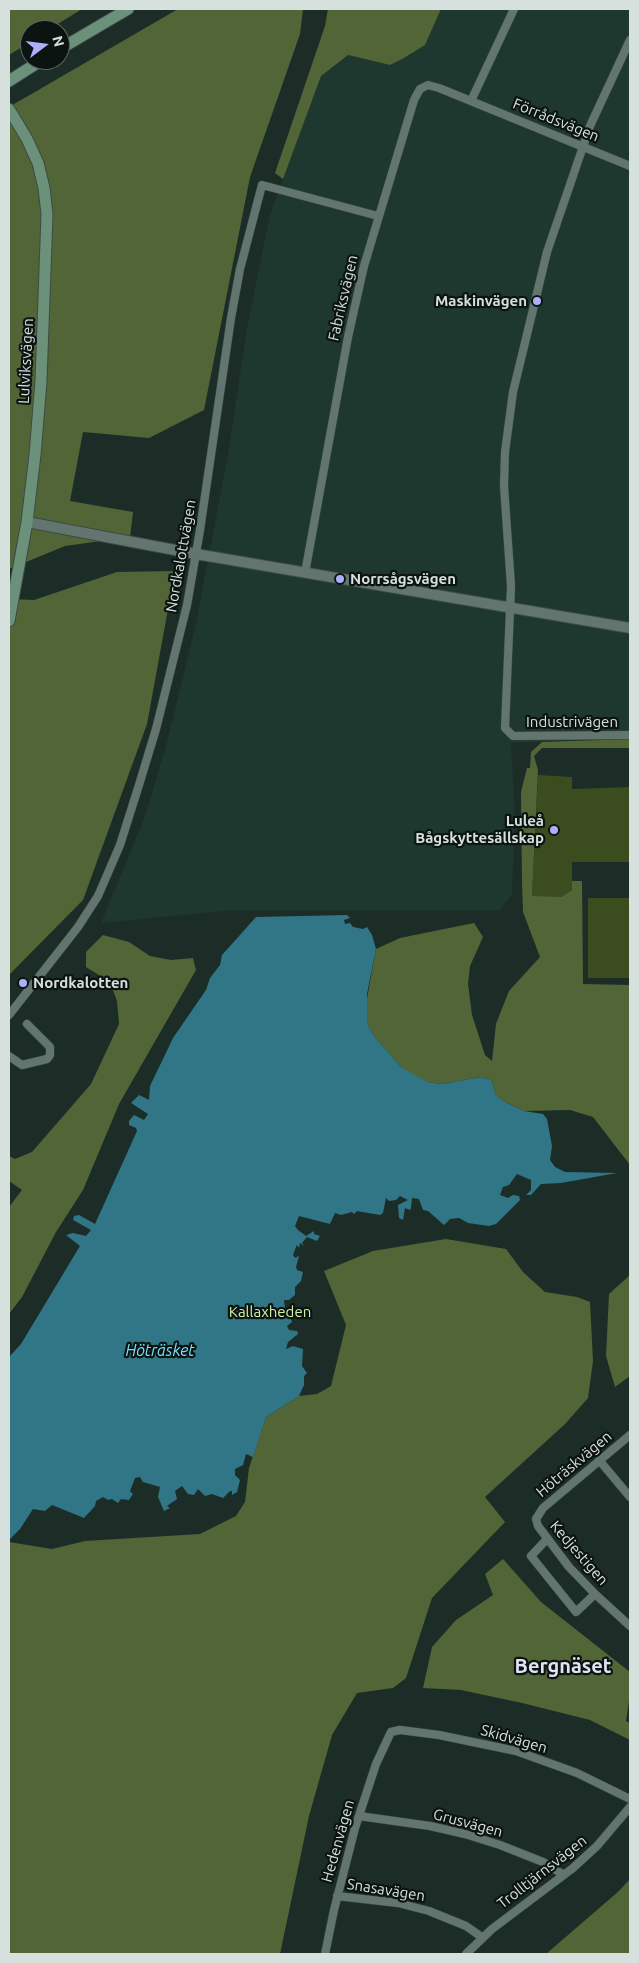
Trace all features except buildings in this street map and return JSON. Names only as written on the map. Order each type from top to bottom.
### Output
[{"type":"main road","points":[[70,43],[128,9]]},
{"type":"main road","points":[[9,81],[26,70]]},
{"type":"main road","name":"Lulviksvägen","points":[[9,109],[33,151],[42,175],[46,201],[41,381],[27,522],[9,620]]},
{"type":"street","points":[[471,101],[514,9]]},
{"type":"street","points":[[510,608],[510,577],[504,486],[509,422],[522,354],[547,252],[582,146],[630,40]]},
{"type":"street","name":"Fabriksvägen","points":[[306,573],[348,337],[378,216],[414,100],[420,89],[426,86],[433,86],[471,101]]},
{"type":"street","name":"Förrådsvägen","points":[[471,101],[630,166]]},
{"type":"street","name":"Nordkalottvägen","points":[[9,1014],[78,927],[110,872],[156,729],[187,605],[230,318],[262,185],[378,216]]},
{"type":"street","points":[[27,522],[196,554],[630,628]]},
{"type":"street","name":"Industrivägen","points":[[510,608],[505,728],[513,736],[630,735]]},
{"type":"street","points":[[9,1056],[22,1065],[47,1059],[50,1055],[50,1047],[27,1024]]},
{"type":"street","name":"Höträskvägen","points":[[537,1515],[630,1435]]},
{"type":"street","points":[[599,1460],[630,1497]]},
{"type":"street","name":"Kedjestigen","points":[[537,1515],[538,1526],[547,1540],[594,1594],[630,1626]]},
{"type":"street","points":[[547,1540],[531,1556],[576,1612],[594,1594]]},
{"type":"street","name":"Skidvägen","points":[[386,1737],[391,1732],[404,1730],[506,1749],[577,1773],[630,1799]]},
{"type":"street","name":"Hedenvägen","points":[[325,1954],[337,1896],[359,1816],[386,1737]]},
{"type":"street","name":"Trolltjärnsvägen","points":[[466,1954],[515,1910],[564,1875],[597,1846],[630,1807]]},
{"type":"street","name":"Grusvägen","points":[[359,1816],[430,1826],[479,1838],[543,1862],[564,1875]]},
{"type":"street","name":"Snasavägen","points":[[337,1896],[398,1903],[429,1911],[466,1926],[482,1938]]},
{"type":"shaded area","points":[[441,9],[630,9],[630,739],[511,743],[515,816],[512,894],[500,910],[233,910],[101,923],[144,819],[166,746],[196,623],[228,454],[247,328],[270,215],[320,76],[348,55],[390,65],[410,55],[425,44]]},
{"type":"green space","points":[[9,9],[82,9],[64,20],[20,20],[20,48],[9,55]]},
{"type":"green space","points":[[178,9],[303,9],[300,34],[250,177],[204,410],[149,438],[83,432],[70,501],[133,512],[130,537],[65,546],[9,569],[9,107]]},
{"type":"green space","points":[[328,9],[441,9],[425,45],[404,58],[390,65],[348,55],[321,76],[283,179],[275,173],[325,26]]},
{"type":"green space","points":[[175,571],[147,724],[83,900],[9,975],[9,599],[34,600],[117,572]]},
{"type":"green space","points":[[630,739],[630,748],[542,748],[534,756],[538,770],[532,896],[561,897],[572,890],[572,881],[582,881],[583,984],[630,985],[630,1165],[593,1117],[570,1110],[524,1111],[503,1101],[496,1095],[491,1080],[481,1077],[442,1084],[427,1082],[413,1076],[401,1067],[374,1036],[367,1023],[365,1010],[376,949],[400,938],[474,923],[483,937],[470,966],[468,984],[472,1015],[485,1055],[492,1061],[496,1024],[509,991],[540,957],[523,912],[521,792],[527,768],[530,768],[531,752],[542,742]]},
{"type":"green space","points":[[538,775],[572,777],[572,789],[630,787],[630,862],[572,862],[572,890],[561,897],[532,897]]},
{"type":"green space","points":[[588,898],[630,898],[630,978],[588,978]]},
{"type":"green space","points":[[103,935],[129,942],[150,956],[171,960],[193,958],[196,970],[119,1104],[83,1190],[56,1232],[22,1297],[9,1314],[9,1207],[22,1190],[9,1181],[9,1156],[15,1159],[32,1152],[91,1084],[119,1024],[117,1001],[110,982],[86,967],[86,952]]},
{"type":"green space","points":[[446,1239],[506,1249],[523,1272],[545,1292],[577,1297],[590,1302],[593,1361],[588,1398],[565,1424],[485,1497],[505,1522],[432,1598],[406,1678],[393,1688],[357,1693],[332,1735],[309,1816],[280,1954],[9,1954],[9,1542],[52,1549],[85,1541],[200,1534],[236,1516],[245,1502],[249,1468],[266,1417],[299,1396],[317,1394],[331,1386],[346,1325],[324,1271],[373,1251]]},
{"type":"green space","points":[[630,1275],[630,1376],[615,1387],[606,1356],[609,1294]]},
{"type":"green space","points":[[503,1559],[541,1602],[630,1672],[630,1694],[626,1721],[630,1723],[630,1740],[590,1720],[461,1690],[423,1688],[432,1647],[456,1620],[493,1595],[485,1574]]},
{"type":"green space","points":[[630,1879],[630,1954],[546,1954],[619,1891]]},
{"type":"water","name":"Höträsket","points":[[347,915],[350,918],[344,920],[345,924],[350,923],[353,927],[363,929],[367,927],[372,935],[376,949],[367,994],[367,1023],[374,1036],[401,1067],[427,1082],[442,1084],[481,1077],[491,1080],[496,1095],[503,1101],[524,1111],[543,1114],[547,1119],[552,1146],[550,1160],[555,1167],[565,1172],[617,1173],[561,1183],[541,1184],[531,1195],[526,1195],[531,1190],[531,1180],[517,1174],[509,1185],[503,1187],[500,1195],[508,1198],[513,1195],[519,1196],[520,1200],[496,1224],[489,1226],[468,1223],[459,1218],[450,1219],[444,1225],[428,1211],[423,1210],[419,1199],[412,1198],[411,1208],[410,1210],[405,1208],[403,1220],[399,1218],[398,1205],[408,1200],[400,1196],[396,1200],[389,1201],[386,1198],[383,1213],[380,1215],[357,1211],[354,1214],[352,1212],[341,1215],[335,1213],[330,1224],[299,1216],[295,1226],[298,1230],[306,1236],[314,1231],[314,1234],[320,1236],[317,1241],[307,1237],[302,1243],[304,1246],[300,1243],[299,1248],[297,1245],[293,1255],[295,1258],[299,1256],[296,1267],[297,1270],[303,1272],[301,1281],[295,1287],[295,1295],[289,1300],[284,1300],[285,1309],[288,1308],[292,1322],[287,1326],[289,1330],[297,1331],[298,1334],[288,1342],[286,1349],[293,1346],[303,1349],[302,1366],[307,1373],[304,1376],[304,1385],[299,1396],[266,1417],[253,1457],[246,1454],[243,1465],[235,1469],[235,1475],[240,1480],[237,1492],[232,1495],[232,1491],[230,1491],[223,1498],[212,1494],[205,1496],[198,1489],[194,1495],[188,1494],[182,1486],[175,1491],[177,1499],[167,1506],[170,1508],[164,1511],[158,1497],[160,1487],[143,1482],[140,1477],[135,1478],[130,1491],[133,1494],[129,1500],[121,1499],[118,1503],[103,1497],[96,1501],[95,1506],[84,1518],[52,1505],[45,1511],[33,1509],[20,1529],[9,1540],[9,1357],[21,1344],[80,1246],[66,1235],[73,1233],[86,1236],[91,1230],[73,1220],[74,1216],[79,1215],[95,1224],[137,1131],[136,1128],[129,1125],[129,1121],[134,1115],[144,1120],[148,1114],[131,1103],[139,1095],[149,1100],[150,1086],[173,1038],[206,990],[210,978],[220,965],[222,955],[256,917]]},
{"type":"place","name":"Maskinvägen","points":[[537,301]]},
{"type":"place","name":"Norrsågsvägen","points":[[340,579]]},
{"type":"place","name":"Luleå Bågskyttesällskap","points":[[554,830]]},
{"type":"place","name":"Nordkalotten","points":[[23,983]]},
{"type":"district","name":"Bergnäset","points":[[563,1666]]},
{"type":"park label","name":"Kallaxheden","points":[[270,1312]]}]
